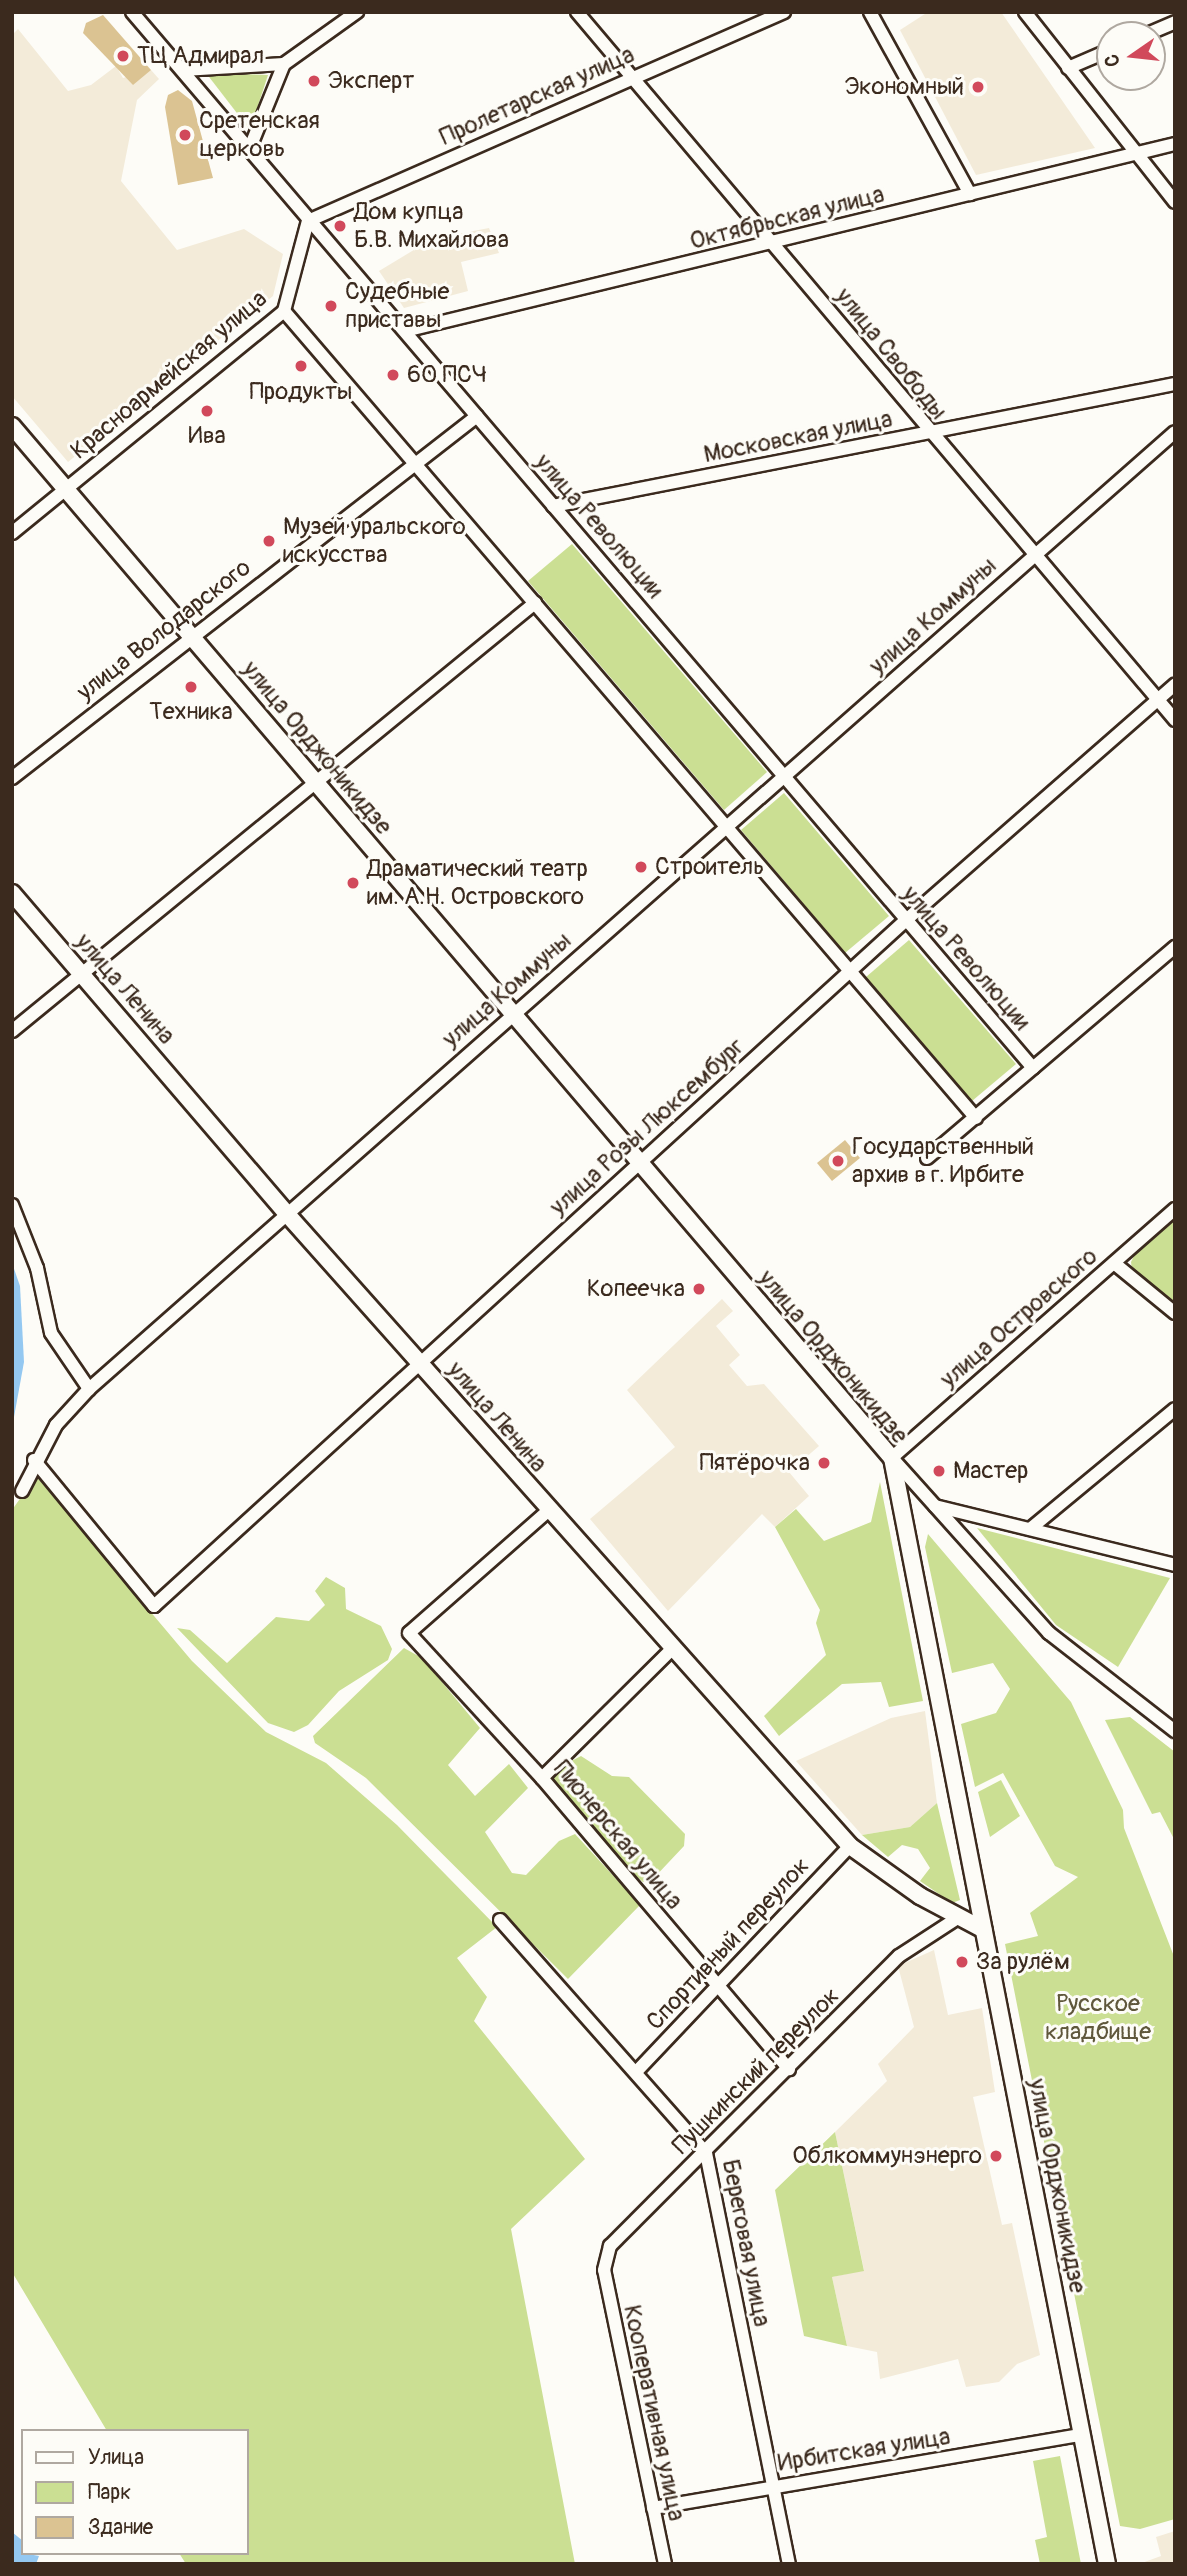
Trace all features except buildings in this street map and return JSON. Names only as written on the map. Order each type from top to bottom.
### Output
[{"type":"main road","name":"улица Орджоникидзе","points":[[12,426],[892,1458],[1107,2564]]},
{"type":"main road","name":"улица Ленина","points":[[12,893],[287,1214],[850,1846],[959,1917],[984,1930]]},
{"type":"street","name":"улица Революции","points":[[132,12],[308,221],[409,330],[553,506],[786,775],[905,921],[1033,1068]]},
{"type":"street","points":[[183,70],[284,64],[357,12]]},
{"type":"street","name":"улица Свободы","points":[[577,12],[773,243],[928,434],[995,502],[1032,555],[1175,720]]},
{"type":"street","name":"Пролетарская улица","points":[[308,221],[632,76],[784,12]]},
{"type":"street","points":[[870,12],[970,194]]},
{"type":"street","points":[[1025,12],[1132,154],[1175,202]]},
{"type":"street","points":[[1068,68],[1096,56]]},
{"type":"street","points":[[249,150],[284,64]]},
{"type":"street","name":"Октябрьская улица","points":[[409,330],[1175,144]]},
{"type":"street","name":"Красноармейская улица","points":[[12,533],[284,311],[308,221]]},
{"type":"street","points":[[284,311],[976,1118]]},
{"type":"street","name":"Московская улица","points":[[553,506],[1175,384]]},
{"type":"street","name":"улица Володарского","points":[[12,778],[412,462],[477,416]]},
{"type":"street","name":"улица Коммуны","points":[[22,1491],[34,1460],[89,1390],[512,1013],[1175,432]]},
{"type":"street","points":[[12,1031],[314,780],[535,603]]},
{"type":"street","name":"улица Розы Люксембург","points":[[34,1460],[154,1606],[905,921],[1175,685]]},
{"type":"street","points":[[927,1158],[1175,947]]},
{"type":"street","points":[[12,1205],[37,1268],[51,1333],[89,1390]]},
{"type":"street","name":"улица Островского","points":[[892,1458],[1175,1209]]},
{"type":"street","points":[[1114,1263],[1175,1313]]},
{"type":"street","points":[[1030,1530],[1175,1409]]},
{"type":"street","points":[[892,1458],[1049,1633],[1175,1731]]},
{"type":"street","points":[[935,1506],[1175,1566]]},
{"type":"street","name":"Пионерская улица","points":[[549,1510],[410,1633],[542,1777],[789,2069]]},
{"type":"street","points":[[542,1777],[673,1648]]},
{"type":"street","name":"Спортивный переулок","points":[[637,2071],[850,1846]]},
{"type":"street","name":"Пушкинский переулок","points":[[604,2270],[620,2234],[706,2153],[899,1956],[959,1917]]},
{"type":"street","name":"Береговая улица","points":[[500,1920],[637,2071],[706,2153],[789,2564]]},
{"type":"street","name":"Кооперативная улица","points":[[604,2270],[664,2564]]},
{"type":"street","name":"Ирбитская улица","points":[[653,2508],[1082,2435]]},
{"type":"shaded area","points":[[928,12],[1001,12],[1095,148],[976,175],[900,30]]},
{"type":"shaded area","points":[[18,29],[68,91],[91,85],[116,66],[123,78],[151,70],[159,79],[137,100],[121,181],[177,250],[244,229],[283,254],[273,296],[68,462],[12,396],[12,35]]},
{"type":"shaded area","points":[[489,228],[499,253],[461,262],[468,291],[404,308],[379,271],[432,239]]},
{"type":"shaded area","points":[[722,1299],[733,1311],[716,1326],[740,1355],[729,1365],[747,1386],[764,1384],[819,1446],[789,1472],[809,1496],[775,1527],[762,1514],[668,1611],[590,1519],[675,1447],[627,1390]]},
{"type":"shaded area","points":[[925,1711],[937,1803],[910,1827],[862,1835],[796,1761],[891,1718]]},
{"type":"shaded area","points":[[934,1950],[948,2015],[982,2008],[995,2092],[973,2097],[1002,2225],[1012,2223],[1040,2355],[1017,2364],[999,2382],[966,2387],[958,2359],[880,2379],[877,2352],[847,2346],[832,2277],[864,2270],[835,2132],[887,2081],[878,2064],[914,2027],[898,1966]]},
{"type":"shaded area","points":[[1175,2531],[1175,2564],[1139,2564],[1161,2556],[1156,2537]]},
{"type":"green space","points":[[206,73],[268,75],[250,130]]},
{"type":"green space","points":[[572,544],[767,772],[724,810],[528,581]]},
{"type":"green space","points":[[784,793],[889,916],[845,953],[741,830]]},
{"type":"green space","points":[[909,940],[1016,1064],[972,1101],[866,977]]},
{"type":"green space","points":[[1175,1219],[1175,1307],[1132,1270],[1131,1262],[1137,1250]]},
{"type":"green space","points":[[36,1476],[192,1661],[266,1732],[326,1763],[397,1825],[497,1927],[457,1958],[487,1997],[474,2021],[585,2159],[511,2229],[575,2564],[186,2564],[180,2555],[248,2555],[248,2429],[106,2429],[12,2272],[12,1510]]},
{"type":"green space","points":[[880,1482],[923,1701],[889,1707],[881,1682],[842,1684],[779,1736],[764,1716],[826,1655],[816,1623],[820,1610],[775,1527],[796,1509],[824,1541],[871,1522]]},
{"type":"green space","points":[[977,1528],[1170,1578],[1118,1667],[1056,1625]]},
{"type":"green space","name":"Русское кладбище","points":[[928,1534],[1071,1702],[1123,1810],[1124,1828],[1175,1959],[1175,2519],[1140,2529],[1120,2526],[1005,1944],[1038,1936],[1030,1913],[1078,1877],[1055,1866],[1003,1773],[975,1787],[961,1724],[996,1713],[1010,1689],[993,1663],[952,1673],[925,1547]]},
{"type":"green space","points":[[326,1577],[345,1588],[346,1609],[381,1626],[392,1649],[388,1660],[339,1691],[308,1725],[294,1732],[268,1723],[177,1628],[190,1630],[227,1663],[276,1617],[309,1621],[325,1605],[315,1591]]},
{"type":"green space","points":[[404,1648],[422,1658],[480,1728],[448,1765],[475,1796],[509,1764],[528,1788],[485,1832],[512,1873],[526,1875],[559,1841],[575,1834],[640,1905],[568,1979],[366,1778],[315,1743],[313,1736]]},
{"type":"green space","points":[[1130,1717],[1175,1752],[1175,1841],[1160,1812],[1152,1814],[1105,1720]]},
{"type":"green space","points":[[581,1756],[612,1776],[629,1777],[685,1834],[684,1846],[652,1880],[643,1882],[625,1867],[554,1786],[552,1776],[558,1768]]},
{"type":"green space","points":[[1001,1780],[1020,1816],[990,1837],[978,1792]]},
{"type":"green space","points":[[937,1803],[960,1900],[952,1903],[920,1881],[930,1868],[918,1849],[902,1845],[888,1857],[862,1835],[910,1827]]},
{"type":"green space","points":[[835,2132],[864,2271],[832,2277],[847,2346],[804,2336],[775,2190]]},
{"type":"green space","points":[[1060,2456],[1081,2564],[1040,2564],[1035,2540],[1047,2537],[1033,2461]]},
{"type":"water","points":[[12,1263],[20,1286],[24,1362],[12,1428]]},
{"type":"water","points":[[12,2532],[21,2539],[21,2555],[39,2556],[36,2564],[12,2564]]},
{"type":"place","name":"ТЦ Адмирал","points":[[123,56]]},
{"type":"place","name":"Эксперт","points":[[314,81]]},
{"type":"place","name":"Экономный","points":[[978,87]]},
{"type":"place","name":"Сретенская церковь","points":[[185,135]]},
{"type":"place","name":"Дом купца Б.В. Михайлова","points":[[340,226]]},
{"type":"place","name":"Судебные приставы","points":[[331,306]]},
{"type":"place","name":"Продукты","points":[[301,366]]},
{"type":"place","name":"60 ПСЧ","points":[[393,375]]},
{"type":"place","name":"Ива","points":[[207,411]]},
{"type":"place","name":"Музей уральского искусства","points":[[269,541]]},
{"type":"place","name":"Техника","points":[[191,687]]},
{"type":"place","name":"Строитель","points":[[641,867]]},
{"type":"place","name":"Драматический театр им. А.Н. Островского","points":[[353,883]]},
{"type":"place","name":"Государственный архив в г. Ирбите","points":[[838,1161]]},
{"type":"place","name":"Копеечка","points":[[699,1289]]},
{"type":"place","name":"Пятёрочка","points":[[824,1463]]},
{"type":"place","name":"Мастер","points":[[939,1471]]},
{"type":"place","name":"За рулём","points":[[962,1962]]},
{"type":"place","name":"Облкоммунэнерго","points":[[996,2156]]}]
